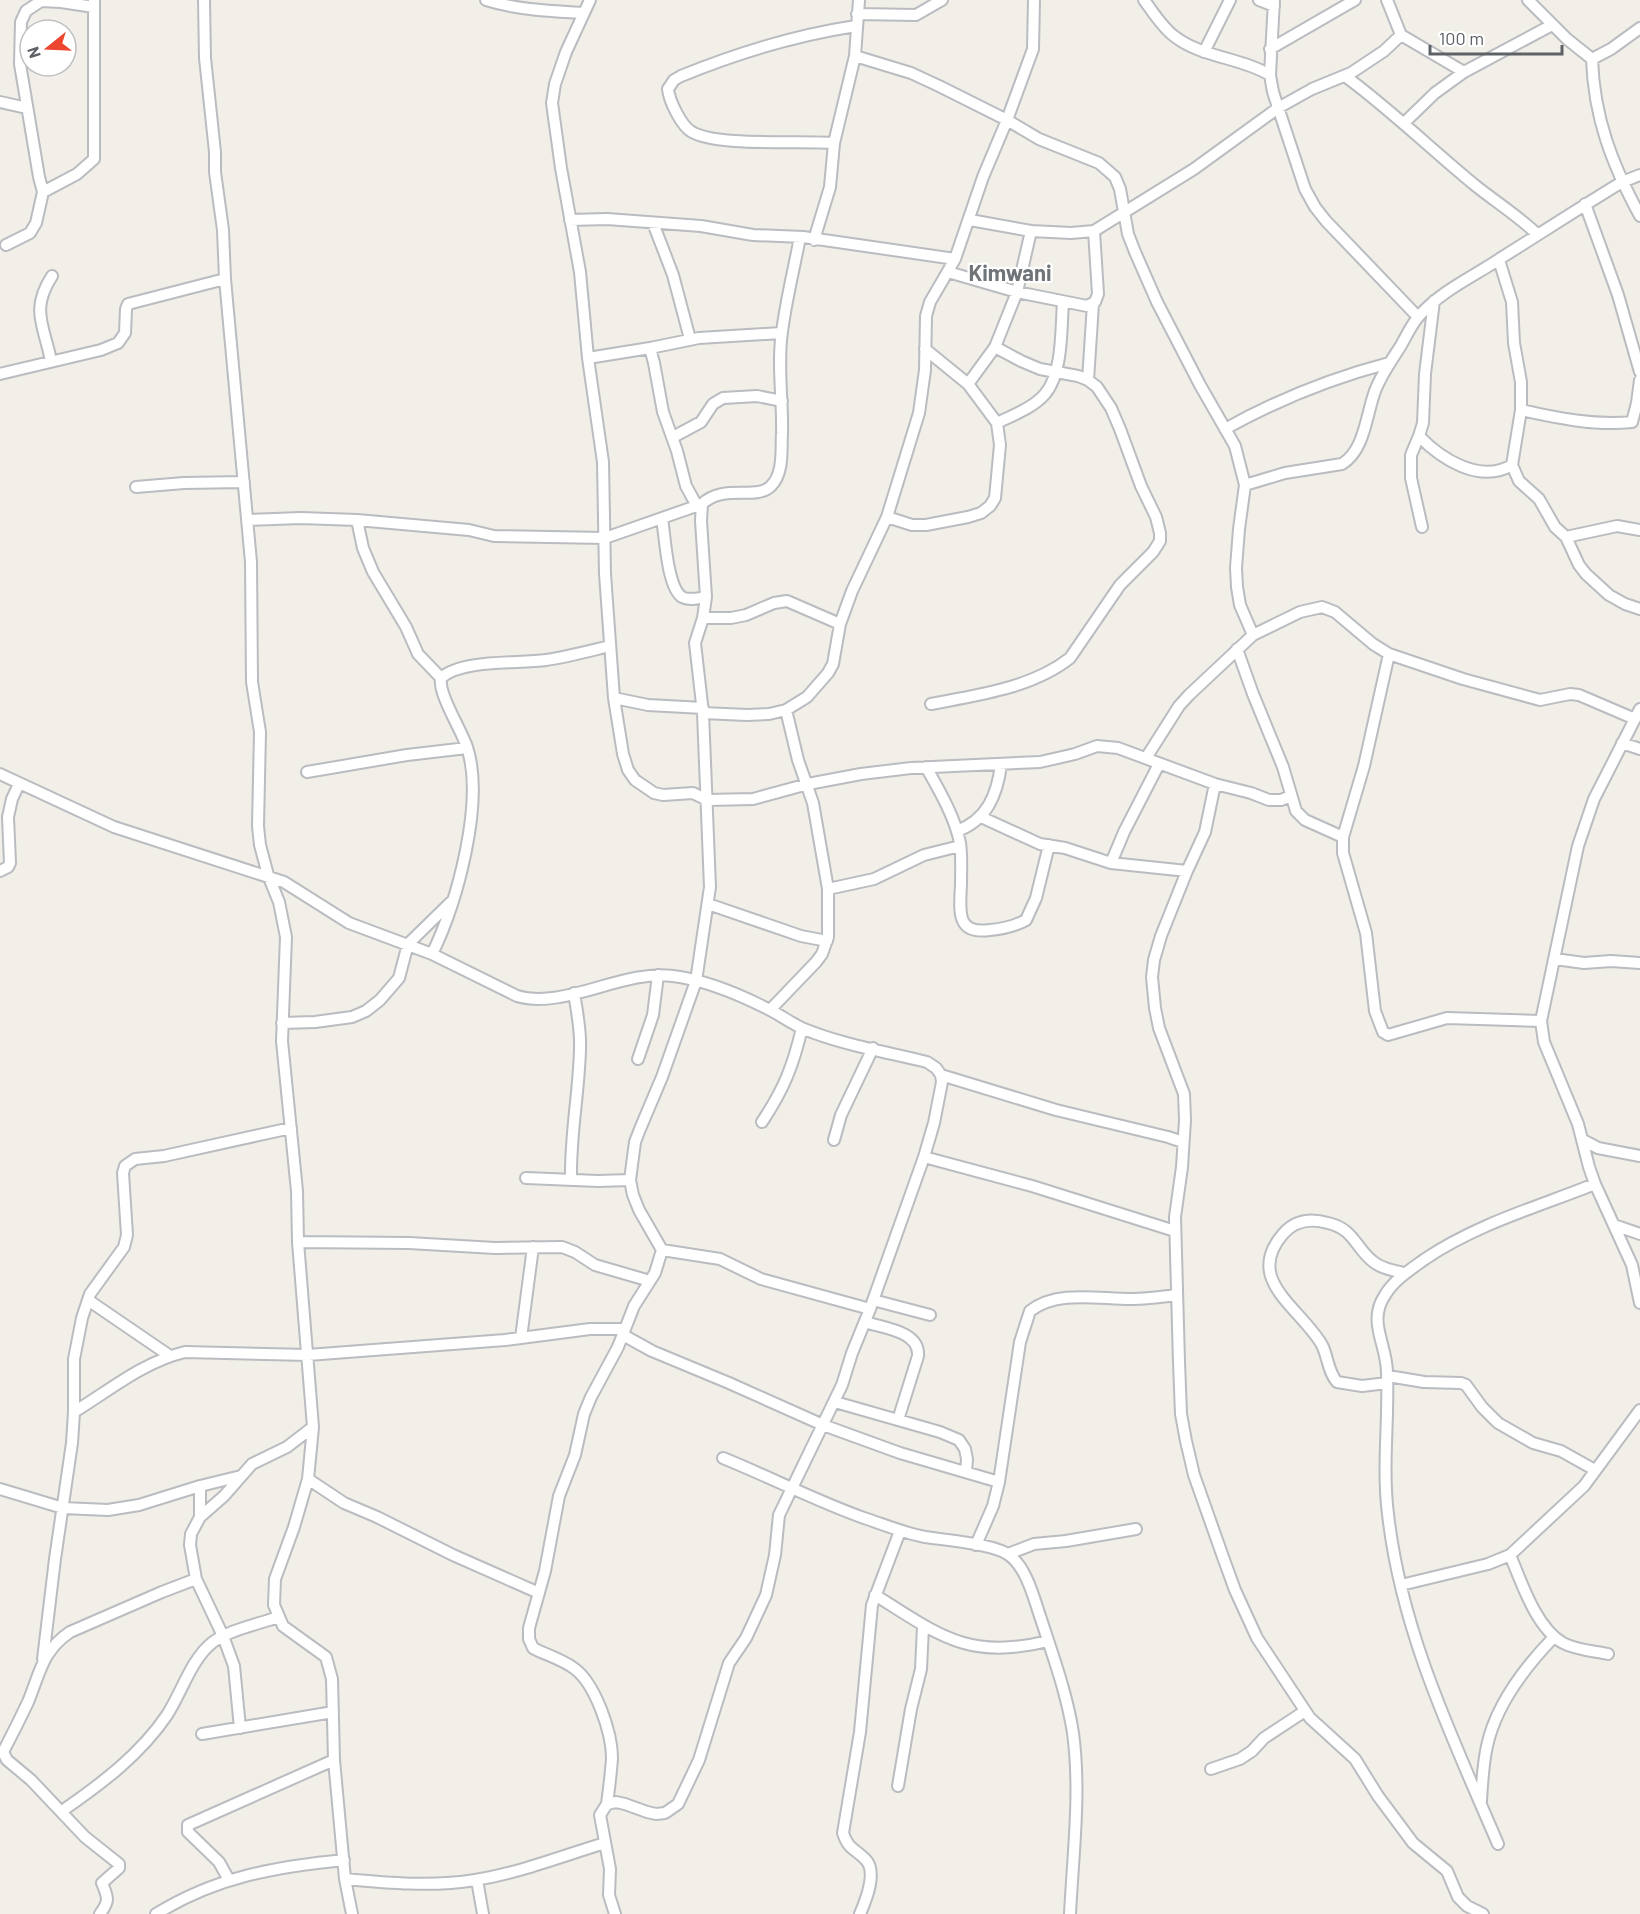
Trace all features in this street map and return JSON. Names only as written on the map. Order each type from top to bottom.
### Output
[{"type":"street","points":[[204,0],[215,172],[223,230],[225,279],[247,520],[251,583],[252,682],[260,732],[258,826],[260,845],[268,875],[279,902],[286,937],[282,1023],[297,1191],[298,1242],[313,1427],[309,1479],[275,1579],[274,1605],[283,1626],[291,1634],[326,1657],[332,1679],[334,1760],[345,1879],[352,1914]]},
{"type":"street","points":[[489,0],[533,10],[584,13]]},
{"type":"street","points":[[590,0],[566,52],[555,84],[552,103],[580,272],[588,358],[603,462],[614,698],[623,754],[628,770],[635,780],[654,793],[672,795],[693,793],[707,800],[753,799],[808,784],[861,774],[926,767],[1040,762],[1101,746],[1118,748],[1215,784],[1269,800],[1281,800],[1291,796]]},
{"type":"street","points":[[814,240],[830,187],[834,143],[855,56],[859,0]]},
{"type":"street","points":[[834,143],[729,140],[698,135],[686,127],[672,105],[668,89],[674,80],[681,76],[753,50],[857,20],[916,15],[942,0]]},
{"type":"street","points":[[614,698],[648,705],[758,715],[786,710],[807,697],[828,673],[833,664],[840,624],[852,591],[887,517],[919,413],[925,370],[926,316],[930,302],[955,260],[983,177],[1008,120],[1033,49],[1034,0]]},
{"type":"street","points":[[1144,0],[1175,37],[1204,52],[1246,64],[1270,75]]},
{"type":"street","points":[[1204,52],[1230,0]]},
{"type":"street","points":[[1259,0],[1274,3],[1270,75],[1302,182],[1315,207],[1418,317]]},
{"type":"street","points":[[1270,49],[1355,0]]},
{"type":"street","points":[[1387,0],[1401,35],[1464,72]]},
{"type":"street","points":[[1528,0],[1581,53],[1592,59],[1601,56],[1640,28]]},
{"type":"street","points":[[6,245],[30,233],[36,223],[43,192],[20,64],[21,22],[26,11],[40,1],[94,4],[94,159],[77,174],[43,192]]},
{"type":"street","points":[[1404,123],[1435,93],[1464,72],[1552,25]]},
{"type":"street","points":[[970,220],[1031,231],[1071,233],[1094,231],[1194,169],[1278,108],[1312,89],[1345,76],[1384,51],[1401,35]]},
{"type":"street","points":[[855,56],[911,74],[1008,120],[1039,139],[1099,163],[1115,177],[1128,234],[1157,302],[1235,447],[1245,485],[1236,568],[1240,605],[1253,635]]},
{"type":"street","points":[[1592,59],[1597,111],[1608,149],[1640,216]]},
{"type":"street","points":[[1345,76],[1404,123],[1476,186],[1538,234]]},
{"type":"street","points":[[0,102],[27,108]]},
{"type":"street","points":[[1245,485],[1285,473],[1342,464],[1350,459],[1356,452],[1375,390],[1389,363],[1418,317],[1434,301],[1457,283],[1499,260],[1586,204],[1622,182],[1640,175]]},
{"type":"street","points":[[1586,204],[1618,295],[1640,372]]},
{"type":"street","points":[[570,220],[607,219],[701,226],[753,235],[800,237],[955,260]]},
{"type":"street","points":[[653,222],[673,274],[690,339]]},
{"type":"street","points":[[968,384],[995,346],[1017,292],[1031,231]]},
{"type":"street","points":[[948,272],[1017,292],[1088,306],[1098,299],[1094,231]]},
{"type":"street","points":[[247,520],[301,518],[357,520],[469,530],[494,536],[605,538],[700,505],[722,493],[765,490],[774,482],[782,454],[781,333],[800,237]]},
{"type":"street","points":[[1499,260],[1512,302],[1514,343],[1521,382],[1521,410],[1512,465],[1515,476],[1533,493],[1555,527],[1566,537],[1579,565],[1586,574],[1609,595],[1640,609]]},
{"type":"street","points":[[51,361],[38,306],[42,291],[52,276]]},
{"type":"street","points":[[0,374],[101,350],[118,343],[125,333],[128,304],[225,279]]},
{"type":"street","points":[[1422,527],[1411,478],[1411,455],[1423,423],[1425,374],[1434,301]]},
{"type":"street","points":[[997,423],[1041,398],[1051,384],[1057,371],[1063,302]]},
{"type":"street","points":[[1088,380],[1093,304]]},
{"type":"street","points":[[588,358],[690,339],[781,333]]},
{"type":"street","points":[[931,704],[1029,681],[1061,665],[1070,658],[1120,585],[1154,552],[1160,542],[1156,517],[1103,393],[1088,380],[1057,371],[1040,369],[995,346]]},
{"type":"street","points":[[615,1914],[609,1896],[610,1869],[600,1815],[607,1804],[612,1756],[603,1716],[595,1695],[576,1669],[539,1651],[530,1644],[528,1635],[545,1571],[555,1512],[575,1455],[584,1414],[624,1332],[634,1306],[656,1273],[662,1250],[639,1210],[630,1180],[637,1135],[678,1034],[696,981],[708,904],[710,866],[703,710],[695,640],[703,618],[706,597],[700,505],[686,486],[673,437],[663,412],[650,348]]},
{"type":"street","points":[[887,517],[912,525],[926,525],[968,517],[990,506],[996,498],[999,439],[997,423],[968,384],[925,349]]},
{"type":"street","points":[[1225,429],[1256,411],[1307,390],[1389,363]]},
{"type":"street","points":[[1521,410],[1576,421],[1636,423],[1640,380]]},
{"type":"street","points":[[673,437],[701,422],[713,404],[723,398],[757,396],[782,401]]},
{"type":"street","points":[[1419,436],[1433,450],[1466,467],[1479,471],[1497,472],[1512,465]]},
{"type":"street","points":[[136,487],[244,482]]},
{"type":"street","points":[[662,518],[675,588],[681,596],[687,599],[706,597]]},
{"type":"street","points":[[357,520],[363,548],[373,572],[406,627],[417,654],[441,678]]},
{"type":"street","points":[[1566,537],[1617,526],[1640,530]]},
{"type":"street","points":[[703,618],[717,619],[746,615],[774,603],[787,601],[840,624]]},
{"type":"street","points":[[1146,758],[1179,706],[1253,635],[1300,612],[1322,607],[1335,612],[1373,644],[1389,654],[1463,679],[1540,700],[1570,694],[1579,695],[1638,714],[1594,799],[1578,846],[1541,1021],[1544,1042],[1583,1140],[1588,1167],[1632,1264],[1639,1289],[1640,1303]]},
{"type":"street","points":[[432,954],[444,929],[462,868],[472,783],[467,748],[443,696],[440,687],[441,678],[466,667],[491,663],[542,661],[610,646]]},
{"type":"street","points":[[1237,649],[1283,767],[1296,811],[1305,820],[1343,837]]},
{"type":"street","points":[[1389,654],[1364,766],[1343,837],[1343,853],[1367,941],[1375,1011],[1383,1032],[1393,1034],[1447,1018],[1541,1021]]},
{"type":"street","points":[[770,1010],[816,962],[827,941],[828,889],[817,820],[808,784],[798,760],[786,710]]},
{"type":"street","points":[[1622,743],[1640,749]]},
{"type":"street","points":[[308,772],[407,755],[467,748]]},
{"type":"street","points":[[1111,863],[1124,832],[1159,764]]},
{"type":"street","points":[[957,831],[981,817],[994,797],[1001,765]]},
{"type":"street","points":[[926,767],[957,831],[960,846],[959,913],[967,927],[973,931],[1000,929],[1026,921],[1036,898],[1049,845]]},
{"type":"street","points":[[0,774],[114,827],[268,875],[298,889],[349,923],[432,954],[492,985],[528,1000],[574,993],[643,975],[696,981],[770,1010],[802,1028],[824,1036],[927,1062],[941,1075],[941,1089],[924,1157],[872,1305],[835,1402],[779,1515],[775,1555],[766,1595],[759,1614],[729,1663],[706,1741],[678,1804],[665,1813],[656,1814],[616,1802],[607,1804]]},
{"type":"street","points":[[0,871],[8,867],[10,863],[8,817],[12,799],[20,784]]},
{"type":"street","points":[[1215,784],[1205,832],[1161,936],[1152,977],[1152,993],[1159,1028],[1184,1094],[1182,1167],[1176,1200],[1176,1295],[1181,1414],[1194,1475],[1235,1590],[1257,1638],[1305,1711],[1325,1734],[1355,1759],[1378,1796],[1413,1843],[1447,1871],[1458,1897],[1467,1906],[1483,1914]]},
{"type":"street","points":[[981,817],[1033,843],[1075,850],[1111,863],[1187,871]]},
{"type":"street","points":[[828,889],[874,879],[924,855],[960,846]]},
{"type":"street","points":[[282,1023],[315,1022],[352,1017],[366,1011],[380,1000],[399,978],[408,944],[454,899]]},
{"type":"street","points":[[708,904],[801,936],[827,941]]},
{"type":"street","points":[[1555,959],[1584,963],[1639,962]]},
{"type":"street","points":[[638,1059],[653,1015],[658,975]]},
{"type":"street","points":[[571,1180],[573,1123],[580,1050],[574,993]]},
{"type":"street","points":[[762,1122],[789,1076],[802,1028]]},
{"type":"street","points":[[834,1140],[841,1115],[873,1048]]},
{"type":"street","points":[[941,1075],[1056,1110],[1183,1142]]},
{"type":"street","points":[[44,1659],[74,1412],[74,1359],[88,1300],[97,1282],[124,1247],[127,1235],[123,1173],[128,1163],[135,1159],[174,1154],[291,1128]]},
{"type":"street","points":[[1583,1140],[1605,1150],[1640,1156]]},
{"type":"street","points":[[924,1157],[1032,1186],[1175,1231]]},
{"type":"street","points":[[526,1178],[630,1180]]},
{"type":"street","points":[[1498,1844],[1420,1658],[1401,1585],[1388,1516],[1385,1478],[1386,1357],[1376,1321],[1377,1311],[1392,1285],[1405,1273],[1469,1233],[1595,1184]]},
{"type":"street","points":[[1405,1273],[1377,1265],[1341,1226],[1323,1221],[1303,1220],[1295,1223],[1283,1234],[1269,1258],[1268,1268],[1272,1282],[1281,1296],[1319,1340],[1332,1377],[1337,1383],[1362,1386],[1387,1380],[1461,1383],[1466,1385],[1482,1407],[1498,1423],[1533,1443],[1561,1451],[1595,1470]]},
{"type":"street","points":[[1614,1225],[1640,1234]]},
{"type":"street","points":[[298,1242],[409,1243],[495,1248],[562,1247],[596,1265],[650,1281]]},
{"type":"street","points":[[521,1338],[533,1246]]},
{"type":"street","points":[[662,1250],[720,1259],[761,1279],[872,1305],[930,1315]]},
{"type":"street","points":[[975,1545],[993,1506],[999,1482],[1020,1342],[1030,1311],[1044,1303],[1089,1297],[1132,1299],[1176,1295]]},
{"type":"street","points":[[88,1300],[170,1356]]},
{"type":"street","points":[[865,1322],[904,1334],[912,1338],[917,1345],[918,1356],[898,1419]]},
{"type":"street","points":[[74,1412],[138,1371],[170,1356],[185,1352],[308,1355],[521,1338],[590,1329],[624,1332],[652,1351],[823,1425],[900,1453],[999,1482]]},
{"type":"street","points":[[835,1402],[898,1419],[959,1440],[965,1449],[966,1472]]},
{"type":"street","points":[[1401,1585],[1488,1563],[1510,1555],[1579,1491],[1640,1410]]},
{"type":"street","points":[[240,1728],[234,1666],[223,1636],[196,1579],[190,1545],[191,1534],[200,1517],[224,1496],[252,1464],[287,1447],[313,1427]]},
{"type":"street","points":[[723,1458],[843,1511],[900,1531],[975,1545],[1008,1554],[1017,1563],[1048,1641],[1064,1692],[1073,1732],[1076,1794],[1070,1914]]},
{"type":"street","points":[[0,1489],[63,1508],[108,1510],[139,1505],[242,1476]]},
{"type":"street","points":[[309,1479],[344,1503],[538,1593]]},
{"type":"street","points":[[200,1486],[200,1517]]},
{"type":"street","points":[[1008,1554],[1034,1544],[1077,1540],[1136,1529]]},
{"type":"street","points":[[860,1914],[871,1878],[870,1865],[846,1843],[843,1833],[860,1732],[870,1619],[875,1595],[900,1531]]},
{"type":"street","points":[[1510,1555],[1537,1613],[1554,1637],[1578,1649],[1608,1654]]},
{"type":"street","points":[[100,1914],[108,1896],[102,1885],[103,1881],[118,1868],[119,1864],[85,1837],[62,1811],[3,1755],[44,1659],[57,1641],[70,1632],[196,1579]]},
{"type":"street","points":[[875,1595],[923,1627],[942,1636],[975,1646],[1023,1647],[1048,1641]]},
{"type":"street","points":[[62,1811],[113,1774],[140,1746],[166,1716],[198,1659],[214,1641],[278,1617]]},
{"type":"street","points":[[898,1786],[911,1709],[921,1669],[923,1627]]},
{"type":"street","points":[[1480,1803],[1484,1764],[1492,1726],[1507,1696],[1529,1665],[1554,1637]]},
{"type":"street","points":[[1211,1770],[1246,1755],[1264,1738],[1305,1711]]},
{"type":"street","points":[[202,1734],[333,1712]]},
{"type":"street","points":[[230,1880],[219,1862],[189,1832],[188,1825],[334,1760]]},
{"type":"street","points":[[345,1879],[417,1883],[477,1880],[605,1843]]},
{"type":"street","points":[[156,1914],[201,1889],[230,1880],[301,1864],[344,1860]]},
{"type":"street","points":[[477,1880],[483,1914]]},
{"type":"district","name":"Kimwani","points":[[1010,273]]}]
